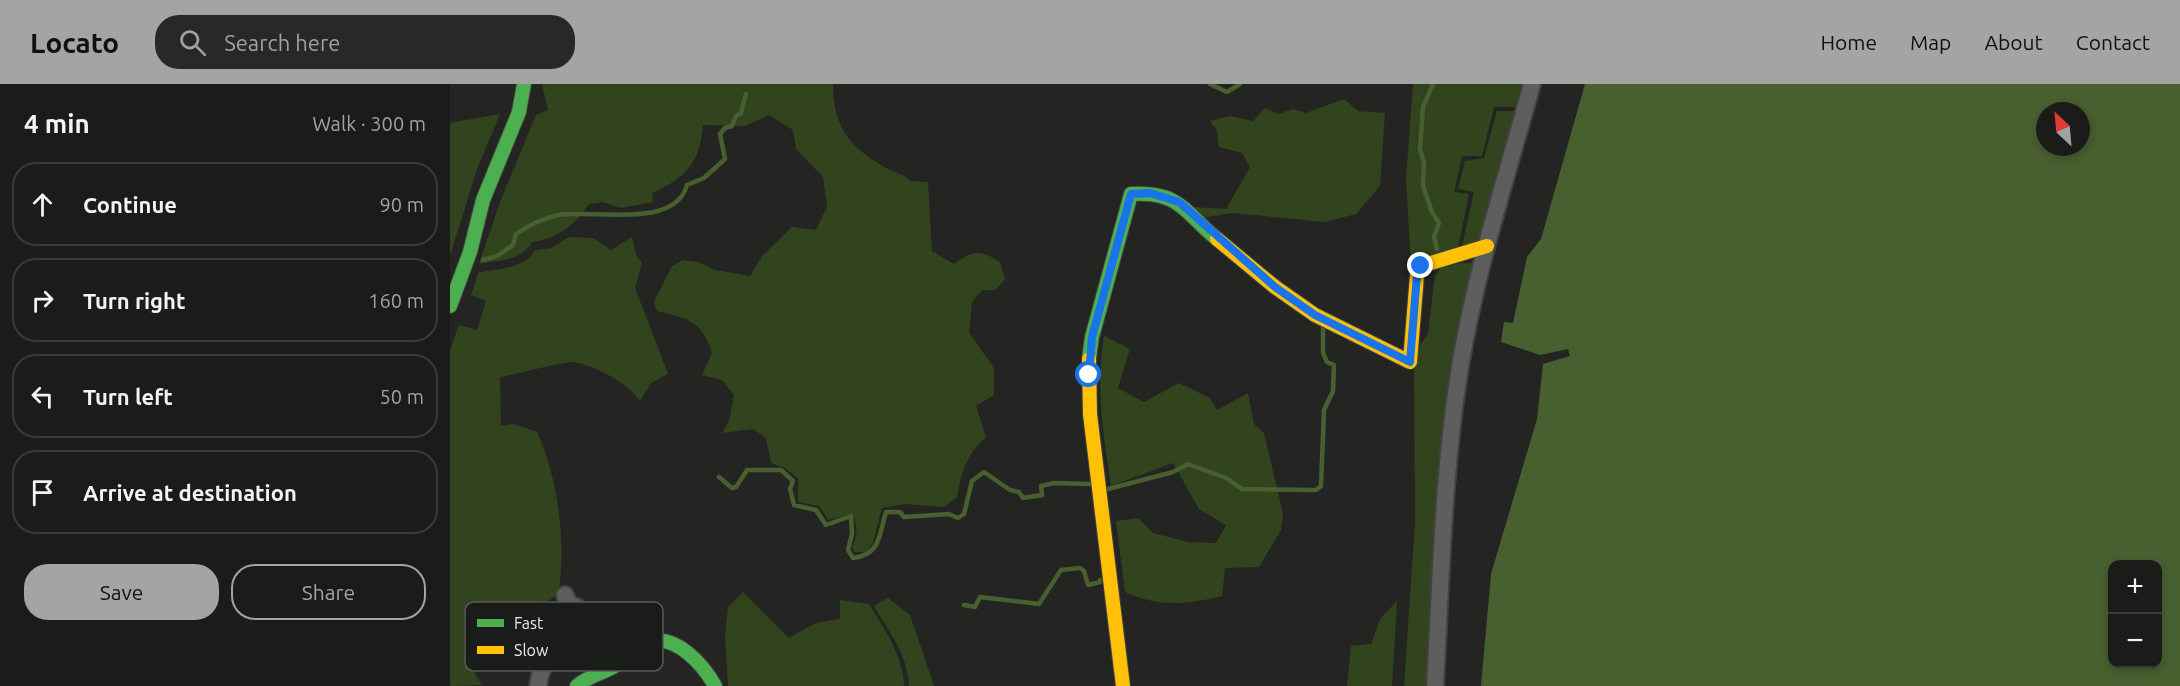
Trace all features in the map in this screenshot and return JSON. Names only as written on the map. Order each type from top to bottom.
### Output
[{"type":"main road","points":[[450,306],[470,252],[483,200],[519,112],[524,84]]},
{"type":"main road","points":[[1123,686],[1090,414],[1089,367],[1092,337],[1131,194],[1150,193],[1179,202],[1275,287],[1315,315],[1410,362],[1417,275],[1421,266],[1487,246]]},
{"type":"main road","points":[[663,641],[689,654],[711,675],[715,686]]},
{"type":"main road","points":[[577,686],[584,678],[603,671]]},
{"type":"street","points":[[1435,686],[1450,434],[1461,359],[1487,246],[1533,84]]},
{"type":"street","points":[[565,594],[568,602]]},
{"type":"street","points":[[538,686],[541,671]]},
{"type":"shaded area","points":[[542,84],[833,84],[836,112],[846,134],[853,143],[873,160],[905,176],[910,181],[928,182],[932,251],[954,264],[977,253],[1000,262],[1005,279],[996,290],[982,290],[972,302],[969,333],[994,368],[994,395],[976,406],[986,437],[979,443],[966,464],[957,497],[944,507],[905,504],[882,508],[873,543],[866,552],[854,552],[852,547],[856,530],[852,514],[828,520],[819,506],[798,502],[798,478],[783,467],[771,463],[766,438],[753,429],[722,433],[729,421],[734,395],[722,380],[702,375],[712,353],[708,342],[698,327],[686,319],[657,311],[654,302],[672,266],[683,260],[698,262],[715,270],[750,276],[762,256],[792,227],[816,230],[827,207],[823,177],[796,149],[793,130],[769,115],[745,126],[703,125],[695,159],[682,175],[652,193],[653,202],[621,208],[603,202],[589,204],[565,230],[549,238],[532,242],[527,249],[515,257],[479,264],[500,202],[536,115],[548,110]]},
{"type":"shaded area","points":[[1413,84],[1522,84],[1516,107],[1494,107],[1482,156],[1462,156],[1454,192],[1469,194],[1458,248],[1411,265],[1406,179]]},
{"type":"shaded area","points":[[1585,84],[2180,84],[2180,686],[1481,686],[1491,574],[1537,419],[1543,364],[1570,356],[1568,349],[1540,355],[1501,342],[1504,322],[1513,323],[1527,257],[1541,239]]},
{"type":"shaded area","points":[[1344,99],[1358,111],[1385,113],[1380,186],[1356,214],[1325,222],[1232,213],[1201,218],[1192,207],[1226,209],[1250,167],[1242,153],[1219,147],[1217,131],[1210,121],[1230,116],[1253,121],[1265,108],[1278,114],[1293,109],[1306,113]]},
{"type":"shaded area","points":[[1497,111],[1516,111],[1481,242],[1462,246],[1474,192],[1458,189],[1465,161],[1484,158]]},
{"type":"shaded area","points":[[500,114],[477,169],[450,256],[450,123]]},
{"type":"shaded area","points":[[569,237],[593,238],[611,250],[632,237],[636,255],[642,263],[635,288],[668,374],[651,383],[640,401],[628,388],[610,376],[573,362],[500,377],[501,426],[514,424],[537,432],[550,469],[561,533],[561,575],[558,594],[548,601],[465,602],[465,671],[475,671],[482,685],[450,686],[450,350],[459,325],[477,330],[486,301],[471,295],[478,273],[517,265],[530,257],[535,250],[551,248]]},
{"type":"shaded area","points":[[1461,263],[1475,263],[1428,686],[1404,686],[1415,522],[1414,353],[1428,334],[1435,276],[1441,268]]},
{"type":"shaded area","points":[[1104,336],[1130,349],[1118,388],[1144,402],[1179,383],[1210,398],[1217,410],[1248,393],[1254,424],[1264,433],[1283,514],[1281,530],[1259,567],[1225,568],[1222,596],[1173,603],[1149,600],[1125,592],[1116,521],[1138,518],[1153,533],[1188,542],[1216,543],[1226,525],[1199,509],[1173,463],[1111,486],[1100,393]]},
{"type":"shaded area","points":[[743,592],[789,638],[816,623],[840,619],[840,600],[869,604],[897,653],[904,686],[728,686],[725,635],[728,607]]},
{"type":"shaded area","points":[[888,598],[910,615],[934,686],[909,686],[901,654],[874,606]]},
{"type":"shaded area","points":[[1397,601],[1392,686],[1347,686],[1351,646],[1371,644],[1380,619]]},
{"type":"waterway","points":[[1210,84],[1227,92],[1240,84]]},
{"type":"waterway","points":[[1433,84],[1423,107],[1420,149],[1424,163],[1423,186],[1432,212],[1439,223],[1434,237],[1437,249]]},
{"type":"waterway","points":[[483,260],[497,256],[513,245],[516,234],[552,216],[631,215],[667,208],[679,199],[687,185],[704,178],[725,159],[720,134],[725,128],[732,126],[736,116],[741,113],[746,94]]},
{"type":"waterway","points":[[1108,489],[1173,472],[1188,464],[1226,478],[1242,489],[1316,490],[1321,486],[1324,410],[1333,391],[1334,365],[1327,362],[1323,353],[1323,327]]},
{"type":"waterway","points":[[719,477],[732,488],[736,487],[747,470],[781,470],[793,481],[790,489],[794,505],[816,510],[826,525],[851,516],[852,534],[848,550],[853,558],[869,553],[877,543],[886,512],[900,512],[904,517],[949,514],[958,518],[964,514],[972,481],[984,472],[1010,490],[1019,492],[1023,498],[1042,495],[1041,486],[1054,483],[1091,484]]},
{"type":"waterway","points":[[964,605],[975,607],[980,597],[1039,604],[1061,570],[1080,568],[1084,571],[1088,585],[1100,582],[1100,580]]},
{"type":"traffic: fast","points":[[450,306],[470,252],[483,200],[519,112],[524,84]]},
{"type":"traffic: fast","points":[[1089,359],[1092,337],[1131,194],[1147,194],[1171,200],[1180,205],[1217,239]]},
{"type":"traffic: fast","points":[[663,641],[688,653],[704,669],[715,686]]},
{"type":"traffic: fast","points":[[577,686],[606,671]]},
{"type":"traffic: slow","points":[[1217,239],[1275,287],[1315,315],[1410,362],[1417,275],[1421,266],[1487,246]]},
{"type":"traffic: slow","points":[[1089,359],[1090,414],[1123,686]]},
{"type":"route","points":[[1089,375],[1092,337],[1131,194],[1150,193],[1179,202],[1212,235],[1275,287],[1315,315],[1410,362],[1417,275],[1421,266]]}]
